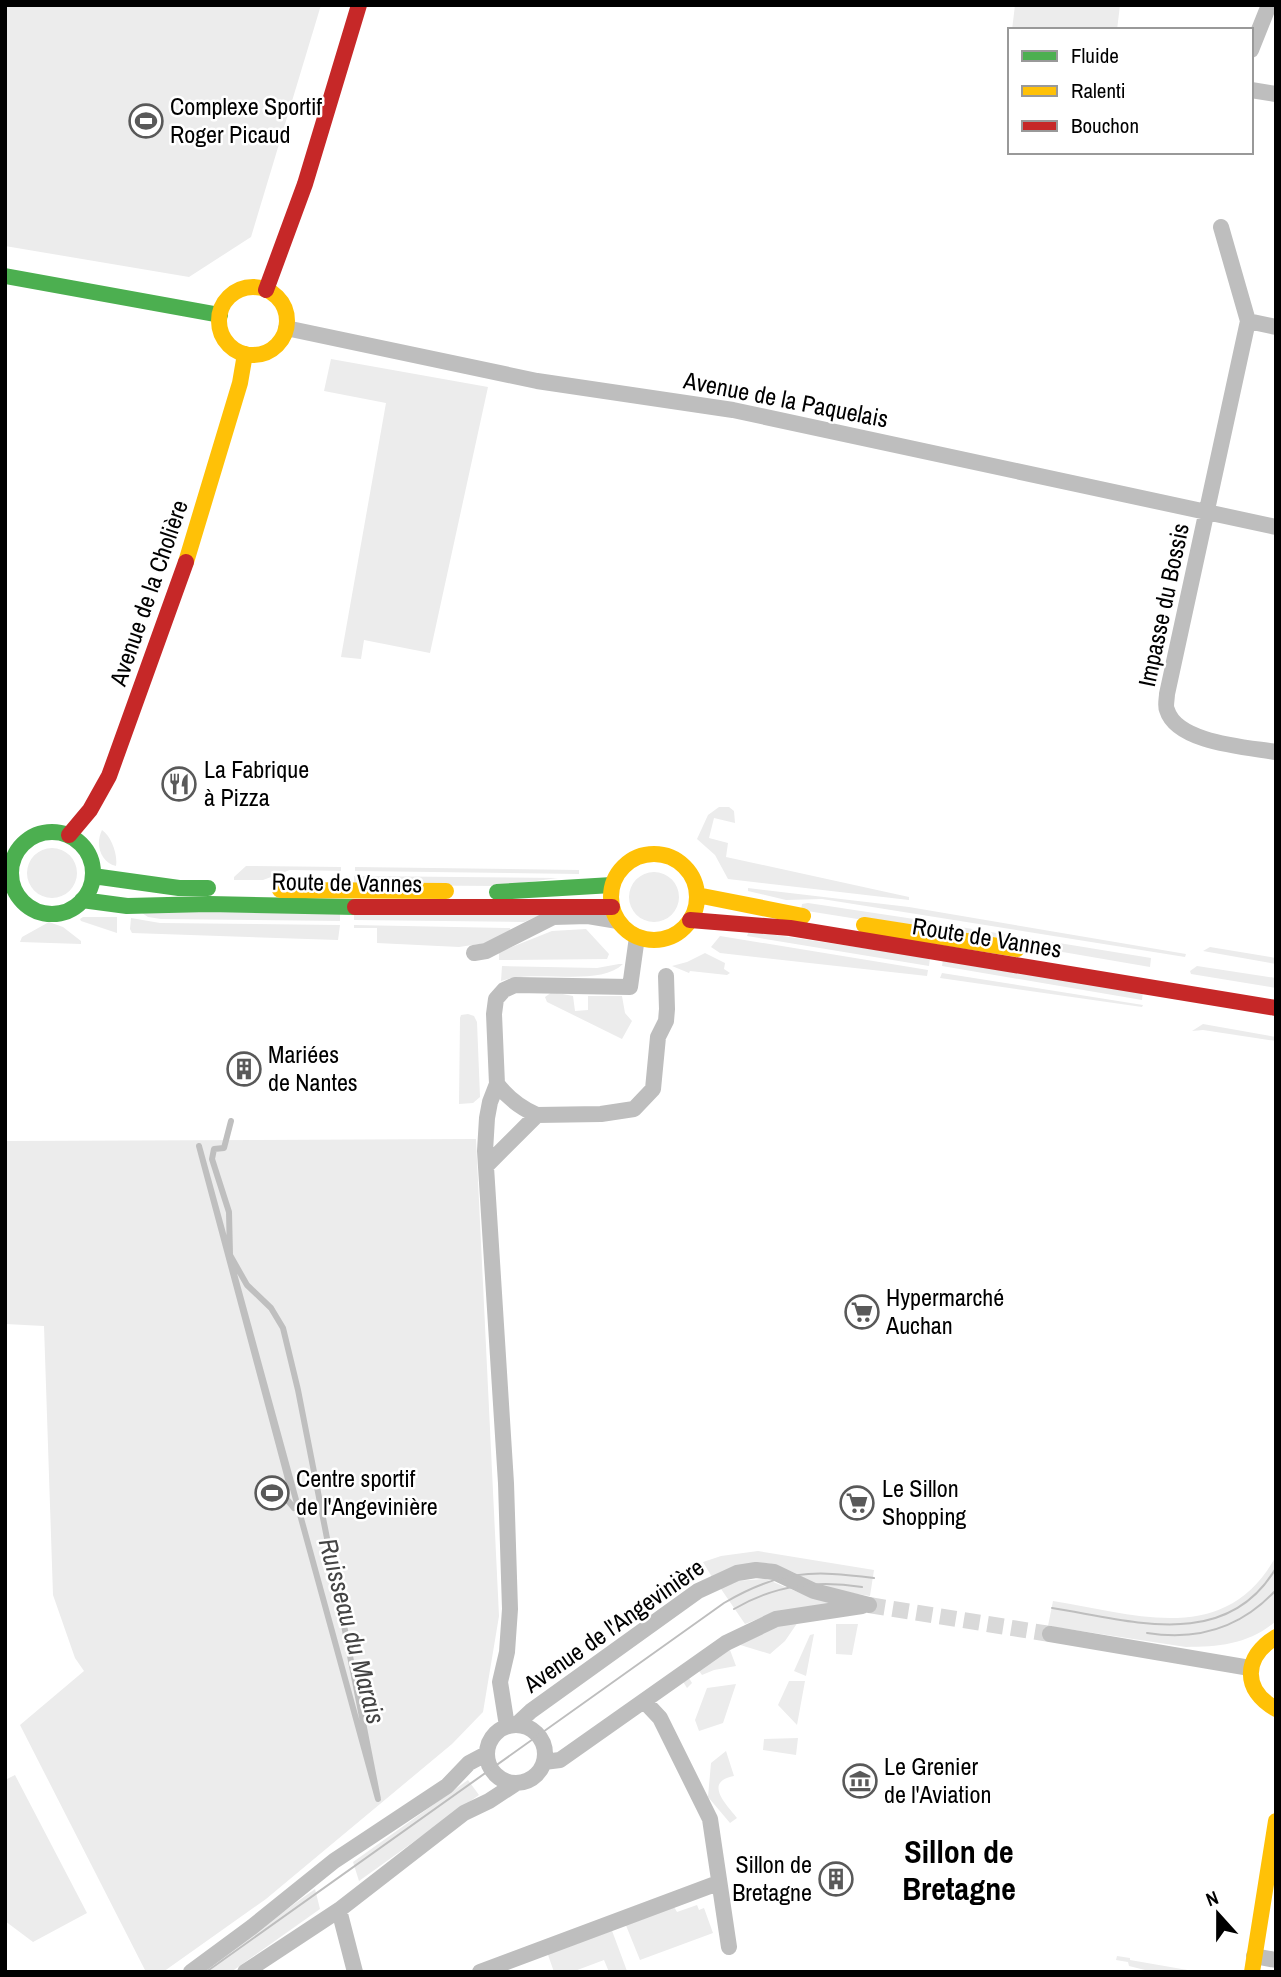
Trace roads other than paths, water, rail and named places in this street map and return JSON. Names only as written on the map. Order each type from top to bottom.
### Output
[{"type":"main road","points":[[266,290],[283,250],[359,5]]},
{"type":"main road","points":[[5,276],[219,315]]},
{"type":"main road","points":[[251,288],[266,290],[282,304],[286,314],[286,328],[281,340],[272,349],[259,354],[245,354],[235,350],[224,340],[220,327],[219,315],[227,299],[237,291],[251,288]]},
{"type":"main road","name":"Avenue de la Cholière","points":[[69,835],[90,810],[109,776],[148,672],[210,485],[240,383],[245,354]]},
{"type":"main road","points":[[51,832],[69,835],[85,848],[91,859],[93,876],[90,889],[82,900],[67,911],[49,914],[33,909],[12,895],[8,867],[18,849],[33,836],[51,832]]},
{"type":"main road","points":[[656,854],[673,858],[684,866],[692,877],[697,895],[696,908],[681,930],[667,938],[656,940],[637,937],[629,932],[615,914],[612,885],[619,871],[632,860],[656,854]]},
{"type":"main road","name":"Route de Vannes","points":[[93,876],[179,887],[250,890],[512,892],[612,885]]},
{"type":"main road","name":"Route de Vannes","points":[[697,895],[794,914],[1276,993]]},
{"type":"main road","name":"Route de Vannes","points":[[82,900],[93,904],[122,905],[183,903],[348,906],[615,914]]},
{"type":"main road","name":"Route de Vannes","points":[[690,920],[790,928],[1276,1009]]},
{"type":"main road","points":[[1276,1637],[1260,1647],[1250,1668],[1250,1681],[1257,1696],[1276,1709]]},
{"type":"main road","points":[[1253,1964],[1276,1821]]},
{"type":"street","points":[[1253,45],[1269,5]]},
{"type":"street","points":[[1253,90],[1276,94]]},
{"type":"street","points":[[1207,513],[1211,484],[1248,321],[1221,227]]},
{"type":"street","points":[[1248,321],[1276,327]]},
{"type":"street","name":"Avenue de la Paquelais","points":[[286,328],[537,381],[733,410],[1276,527]]},
{"type":"street","name":"Impasse du Bossis","points":[[1207,513],[1167,694],[1166,710],[1175,724],[1192,736],[1276,752]]},
{"type":"street","points":[[474,953],[486,951],[553,917],[615,914]]},
{"type":"street","points":[[512,1726],[500,1682],[507,1652],[510,1609],[506,1483],[487,1166],[486,1118],[497,1084],[494,1014],[496,999],[504,990],[514,985],[630,987],[637,937]]},
{"type":"street","points":[[497,1084],[506,1095],[537,1115],[601,1114],[634,1109],[653,1089],[658,1037],[666,1021],[666,976]]},
{"type":"street","points":[[487,1166],[537,1115]]},
{"type":"street","name":"Avenue de l'Angevinière","points":[[512,1726],[698,1591],[737,1573],[756,1570],[774,1572],[814,1591],[869,1605],[776,1619],[749,1630],[726,1643],[560,1760],[544,1762]]},
{"type":"street","points":[[1051,1634],[1250,1668]]},
{"type":"street","points":[[645,1702],[660,1718],[710,1819],[729,1947]]},
{"type":"street","points":[[246,1972],[339,1910],[464,1813],[515,1784],[534,1777],[544,1762],[544,1747],[538,1735],[527,1727],[512,1726],[492,1737],[486,1754],[490,1769],[496,1777],[515,1784]]},
{"type":"street","points":[[191,1972],[334,1861],[447,1786],[470,1763],[486,1754]]},
{"type":"street","points":[[480,1972],[718,1883]]},
{"type":"street","points":[[339,1910],[355,1972]]},
{"type":"street","points":[[1253,1964],[1276,1960]]},
{"type":"waterway","name":"Ruisseau du Marais","points":[[231,1121],[224,1148],[214,1149],[212,1159],[229,1212],[230,1255],[247,1285],[271,1308],[283,1328],[298,1390],[378,1799],[199,1146],[289,1483],[285,1497],[294,1508]]},
{"type":"tunnel","points":[[869,1605],[1050,1634]]},
{"type":"tram line","points":[[1052,1608],[1144,1623],[1203,1621],[1231,1612],[1255,1595],[1276,1568]]},
{"type":"tram line","points":[[206,1972],[724,1603],[762,1584],[797,1575],[832,1574],[874,1578]]},
{"type":"tram line","points":[[734,1609],[765,1594],[796,1586],[828,1584],[862,1587]]},
{"type":"tram line","points":[[1147,1633],[1183,1635],[1217,1629],[1248,1614],[1276,1590]]},
{"type":"place","name":"Complexe Sportif Roger Picaud","points":[[146,121]]},
{"type":"place","name":"La Fabrique à Pizza","points":[[179,784]]},
{"type":"place","name":"Mariées de Nantes","points":[[244,1069]]},
{"type":"place","name":"Hypermarché Auchan","points":[[862,1312]]},
{"type":"place","name":"Centre sportif de l'Angevinière","points":[[272,1493]]},
{"type":"place","name":"Le Sillon Shopping","points":[[857,1503]]},
{"type":"place","name":"Le Grenier de l'Aviation","points":[[860,1781]]},
{"type":"place","name":"Sillon de Bretagne","points":[[836,1879]]},
{"type":"district","name":"Sillon de Bretagne","points":[[959,1870]]}]
